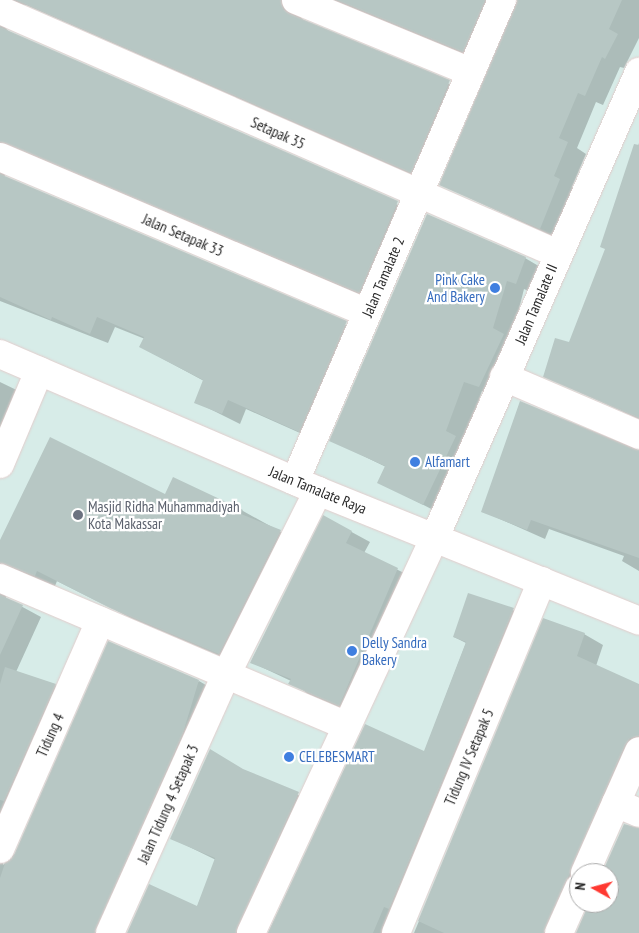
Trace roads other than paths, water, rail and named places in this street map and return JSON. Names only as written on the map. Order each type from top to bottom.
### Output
[{"type":"street","points":[[296,0],[353,11],[471,72]]},
{"type":"street","name":"Jalan Tamalate 2","points":[[226,675],[306,486],[367,313],[502,0]]},
{"type":"street","name":"Setapak 35","points":[[0,10],[418,195],[558,254]]},
{"type":"street","name":"Jalan Tamalate II","points":[[251,933],[435,537],[639,72]]},
{"type":"street","name":"Jalan Setapak 33","points":[[0,157],[367,313]]},
{"type":"street","name":"Jalan Tamalate Raya","points":[[0,354],[306,486],[639,621]]},
{"type":"street","points":[[0,464],[39,371]]},
{"type":"street","points":[[504,377],[639,435]]},
{"type":"street","points":[[0,578],[347,726]]},
{"type":"street","name":"Tidung IV Setapak 5","points":[[396,933],[542,581]]},
{"type":"street","name":"Tidung 4","points":[[0,849],[100,621]]},
{"type":"street","name":"Jalan Tidung 4 Setapak 3","points":[[110,933],[226,675]]},
{"type":"street","points":[[592,863],[628,808],[639,750]]},
{"type":"street","points":[[559,933],[569,910]]},
{"type":"place","name":"Pink Cake And Bakery","points":[[495,288]]},
{"type":"place","name":"Alfamart","points":[[415,462]]},
{"type":"place","name":"Masjid Ridha Muhammadiyah Kota Makassar","points":[[78,515]]},
{"type":"place","name":"Delly Sandra Bakery","points":[[352,651]]},
{"type":"place","name":"CELEBESMART","points":[[289,757]]}]
